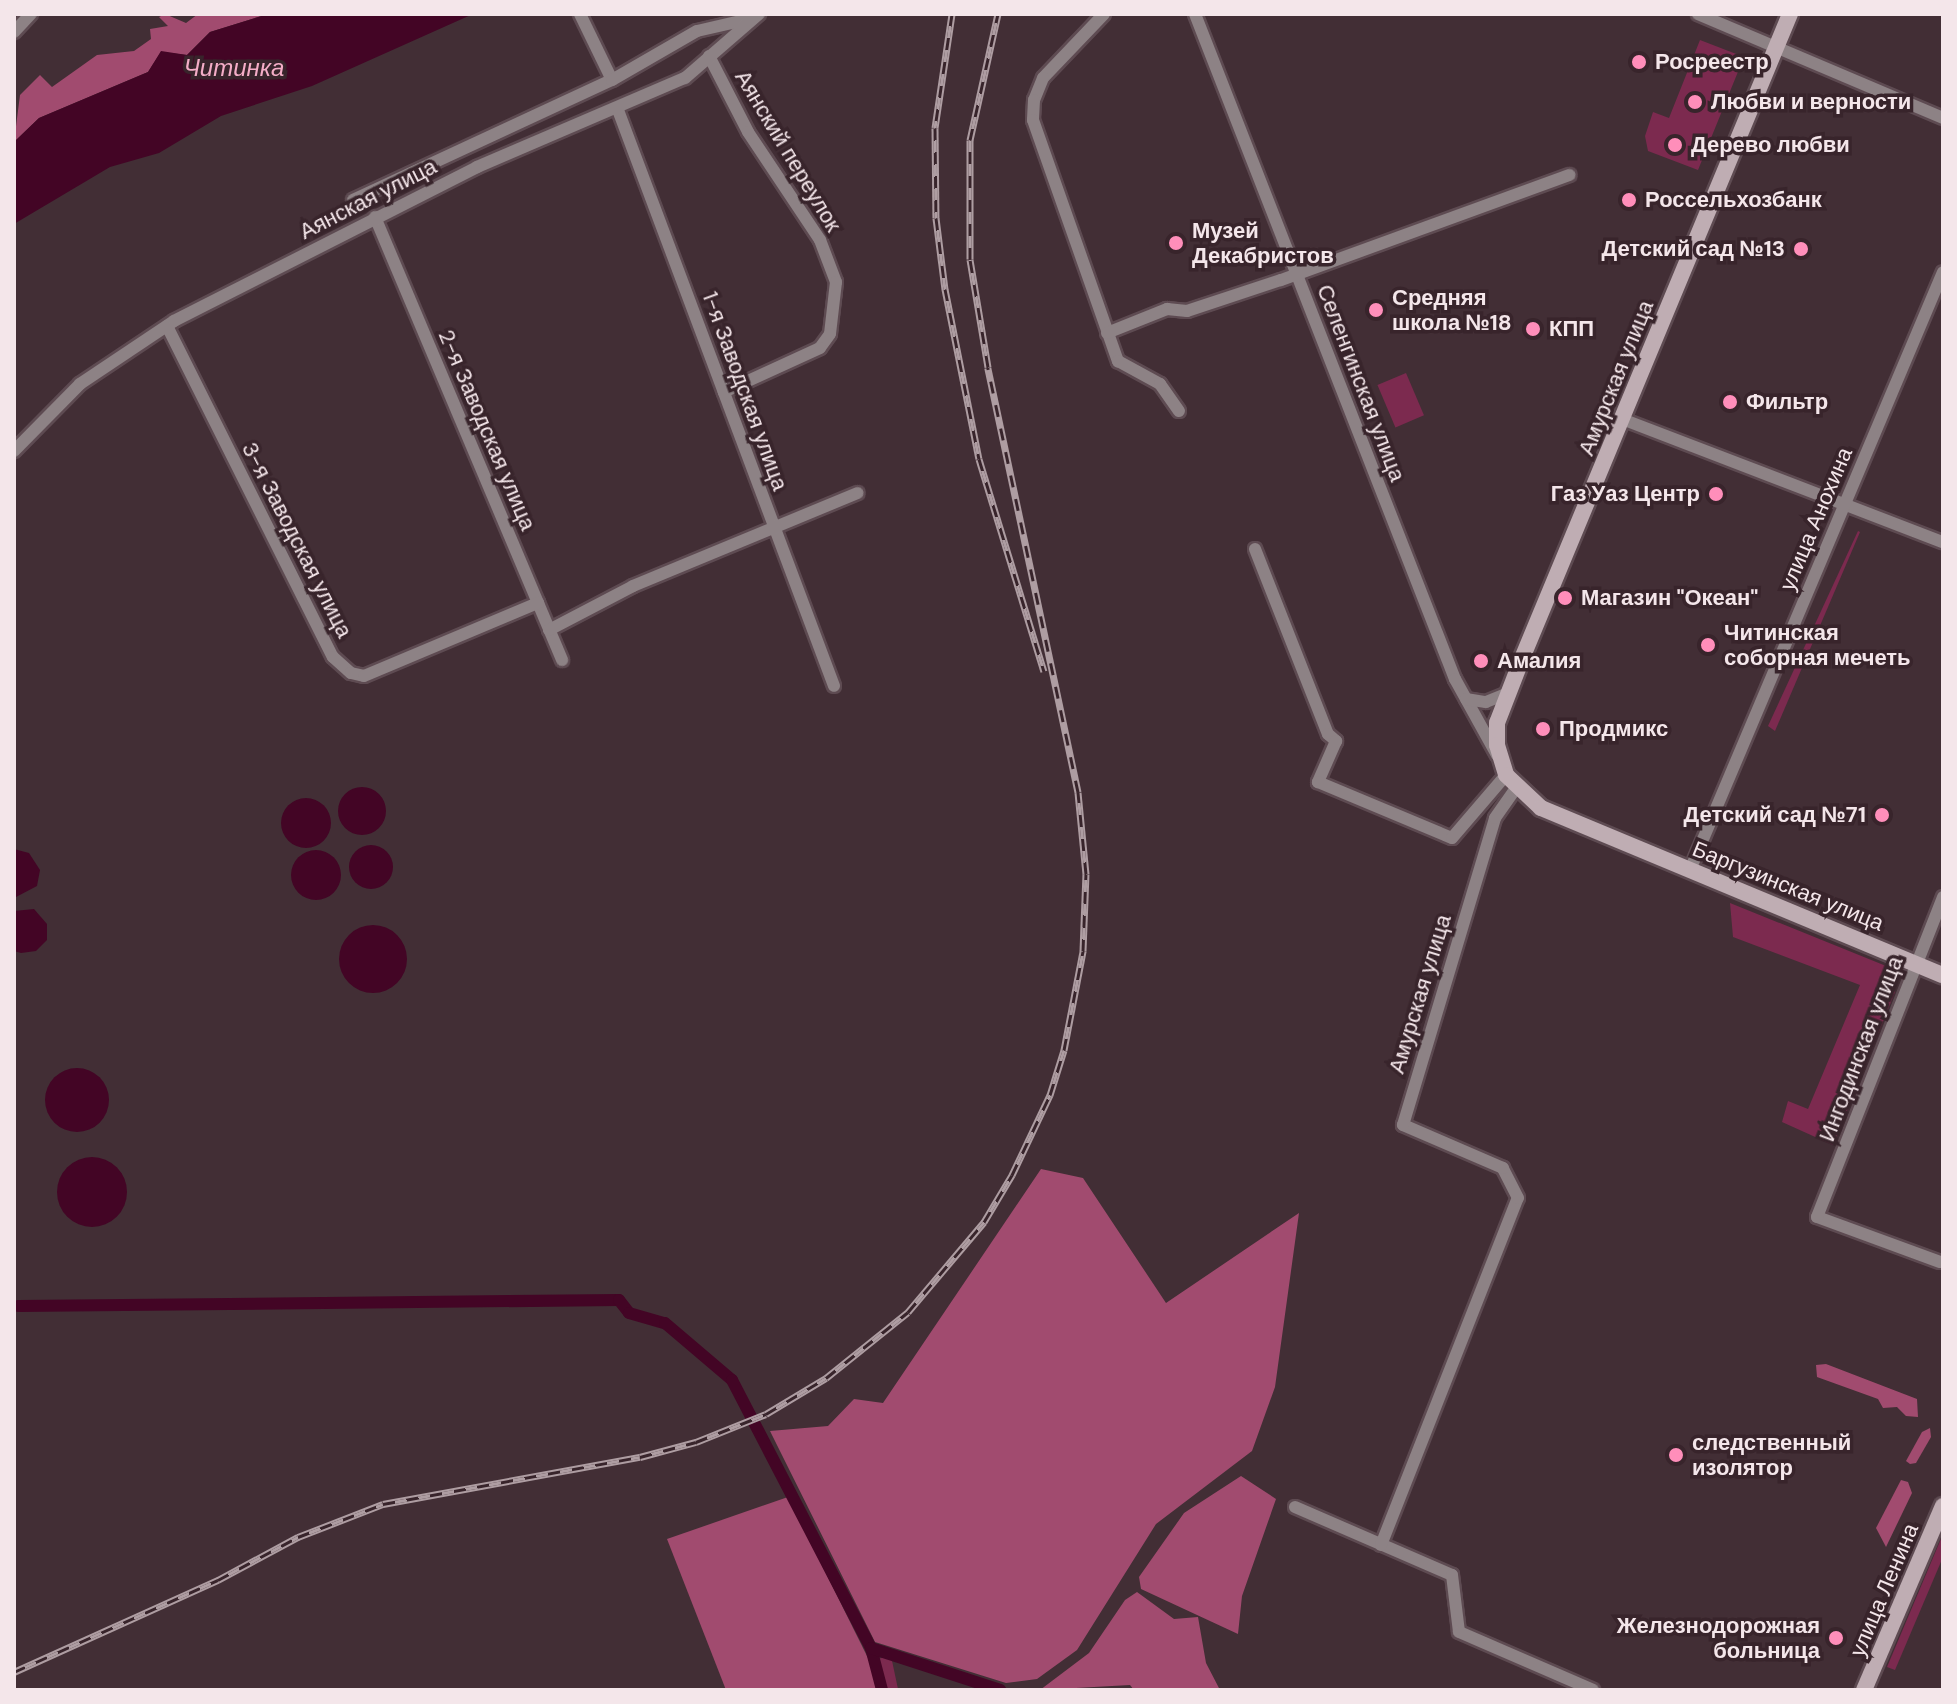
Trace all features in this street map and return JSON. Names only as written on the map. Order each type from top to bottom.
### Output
[{"type":"main road","name":"Амурская улица","points":[[1508,775],[1497,723],[1508,693],[1790,14]]},
{"type":"main road","name":"Баргузинская улица","points":[[1508,775],[1541,808],[1943,975]]},
{"type":"main road","name":"улица Ленина","points":[[1864,1690],[1943,1506]]},
{"type":"street","points":[[14,32],[31,14]]},
{"type":"street","points":[[580,14],[612,80]]},
{"type":"street","points":[[1104,14],[1043,78],[1034,100],[1033,120],[1118,361],[1160,384],[1179,411]]},
{"type":"street","name":"Селенгинская улица","points":[[1195,14],[1466,699],[1508,775]]},
{"type":"street","points":[[1698,14],[1943,118]]},
{"type":"street","points":[[353,200],[612,80],[697,31],[755,16]]},
{"type":"street","name":"Аянская улица","points":[[14,451],[80,384],[167,326],[477,167],[618,110],[685,78],[755,16]]},
{"type":"street","name":"Аянский переулок","points":[[709,56],[748,132],[820,240],[836,282],[830,334],[820,348],[724,392]]},
{"type":"street","name":"1-я Заводская улица","points":[[618,110],[834,686]]},
{"type":"street","points":[[1107,333],[1167,309],[1187,311],[1298,274],[1569,175]]},
{"type":"street","name":"2-я Заводская улица","points":[[375,217],[562,660]]},
{"type":"street","name":"улица Анохина","points":[[1690,870],[1943,272]]},
{"type":"street","name":"3-я Заводская улица","points":[[167,326],[333,657],[351,673],[364,676],[538,603]]},
{"type":"street","points":[[1622,419],[1943,542]]},
{"type":"street","points":[[549,630],[633,586],[858,493]]},
{"type":"street","points":[[1255,549],[1328,734],[1336,741],[1318,782],[1452,838],[1508,775]]},
{"type":"street","points":[[1466,699],[1486,702],[1508,693]]},
{"type":"street","name":"Амурская улица","points":[[1381,1545],[1518,1198],[1503,1168],[1403,1125],[1508,775]]},
{"type":"street","name":"Ингодинская улица","points":[[1940,1262],[1817,1217],[1943,897]]},
{"type":"street","points":[[1295,1507],[1452,1575],[1459,1632],[1593,1690]]},
{"type":"shaded area","points":[[165,14],[186,23],[198,14],[268,14],[210,32],[187,55],[161,52],[148,72],[39,118],[14,142],[20,95],[40,75],[52,87],[97,55],[134,51],[151,39],[150,29],[168,26],[159,17]]},
{"type":"shaded area","points":[[1700,40],[1744,57],[1698,170],[1648,151],[1645,136],[1653,112],[1669,118]]},
{"type":"shaded area","points":[[1406,373],[1424,415],[1395,427],[1377,385]]},
{"type":"shaded area","points":[[1860,532],[1775,731],[1768,726]]},
{"type":"shaded area","points":[[1730,903],[1896,970],[1890,985],[1895,992],[1833,1145],[1782,1122],[1788,1101],[1808,1109],[1860,985],[1733,937]]},
{"type":"shaded area","points":[[1041,1169],[1083,1178],[1166,1303],[1299,1213],[1275,1387],[1252,1451],[1156,1524],[1077,1650],[1037,1679],[1006,1683],[875,1642],[770,1431],[828,1426],[854,1399],[883,1403]]},
{"type":"shaded area","points":[[1826,1364],[1917,1399],[1918,1417],[1906,1416],[1897,1407],[1883,1408],[1878,1399],[1817,1377],[1816,1365]]},
{"type":"shaded area","points":[[1930,1428],[1931,1437],[1916,1463],[1910,1464],[1906,1461],[1922,1432]]},
{"type":"shaded area","points":[[1241,1476],[1276,1499],[1242,1596],[1238,1634],[1141,1589],[1139,1577],[1184,1513]]},
{"type":"shaded area","points":[[1901,1480],[1908,1482],[1912,1493],[1886,1547],[1876,1528]]},
{"type":"shaded area","points":[[788,1497],[869,1660],[879,1690],[726,1690],[667,1539]]},
{"type":"shaded area","points":[[1943,1534],[1943,1557],[1895,1670],[1887,1667]]},
{"type":"shaded area","points":[[1137,1592],[1174,1619],[1198,1617],[1206,1663],[1220,1690],[1134,1690],[1130,1685],[1040,1690],[1089,1653],[1125,1600]]},
{"type":"shaded area","points":[[891,1656],[898,1690],[885,1690],[878,1659]]},
{"type":"water","name":"Читинка","points":[[268,14],[473,14],[312,86],[221,116],[159,153],[110,167],[14,224],[14,142],[39,118],[148,72],[161,51],[187,55],[210,32]]},
{"type":"water","points":[[362,787],[379,794],[386,811],[379,828],[362,835],[345,828],[338,811],[345,794]]},
{"type":"water","points":[[306,798],[324,805],[331,823],[324,841],[306,848],[288,841],[281,823],[288,805]]},
{"type":"water","points":[[371,845],[387,851],[393,867],[387,883],[371,889],[355,883],[349,867],[355,851]]},
{"type":"water","points":[[14,849],[29,853],[40,870],[37,886],[16,897]]},
{"type":"water","points":[[316,850],[334,857],[341,875],[334,893],[316,900],[298,893],[291,875],[298,857]]},
{"type":"water","points":[[34,909],[47,924],[47,940],[36,951],[14,951],[14,911]]},
{"type":"water","points":[[366,925],[380,925],[392,930],[402,940],[407,959],[402,978],[392,988],[380,993],[366,993],[354,988],[344,978],[339,966],[339,952],[344,940],[354,930]]},
{"type":"water","points":[[71,1068],[83,1068],[100,1077],[107,1088],[107,1112],[100,1123],[83,1132],[71,1132],[59,1127],[50,1118],[45,1106],[45,1094],[50,1082],[59,1073]]},
{"type":"water","points":[[92,1157],[117,1167],[127,1192],[117,1217],[92,1227],[67,1217],[57,1192],[67,1167]]},
{"type":"waterway","points":[[18,1306],[619,1300],[629,1313],[665,1323],[732,1380],[871,1648],[882,1690]]},
{"type":"waterway","points":[[871,1648],[1000,1690]]},
{"type":"railway","points":[[952,14],[935,128],[936,218],[945,289],[979,459],[1044,671]]},
{"type":"railway","points":[[14,1672],[218,1580],[298,1537],[383,1504],[640,1457],[696,1442],[766,1414],[826,1378],[908,1312],[984,1222],[1012,1175],[1050,1095],[1064,1050],[1083,951],[1086,874],[1078,792],[988,367],[970,259],[970,140],[998,14]]},
{"type":"place","name":"Росреестр","points":[[1639,62]]},
{"type":"place","name":"Любви и верности","points":[[1695,102]]},
{"type":"place","name":"Дерево любви","points":[[1675,145]]},
{"type":"place","name":"Россельхозбанк","points":[[1629,200]]},
{"type":"place","name":"Музей Декабристов","points":[[1176,243]]},
{"type":"place","name":"Детский сад №13","points":[[1801,249]]},
{"type":"place","name":"Средняя школа №18","points":[[1376,310]]},
{"type":"place","name":"КПП","points":[[1533,329]]},
{"type":"place","name":"Фильтр","points":[[1730,402]]},
{"type":"place","name":"Газ Уаз Центр","points":[[1716,494]]},
{"type":"place","name":"Магазин \"Океан\"","points":[[1565,598]]},
{"type":"place","name":"Читинская соборная мечеть","points":[[1708,645]]},
{"type":"place","name":"Амалия","points":[[1481,661]]},
{"type":"place","name":"Продмикс","points":[[1543,729]]},
{"type":"place","name":"Детский сад №71","points":[[1882,815]]},
{"type":"place","name":"следственный изолятор","points":[[1676,1455]]},
{"type":"place","name":"Железнодорожная больница","points":[[1836,1638]]}]
